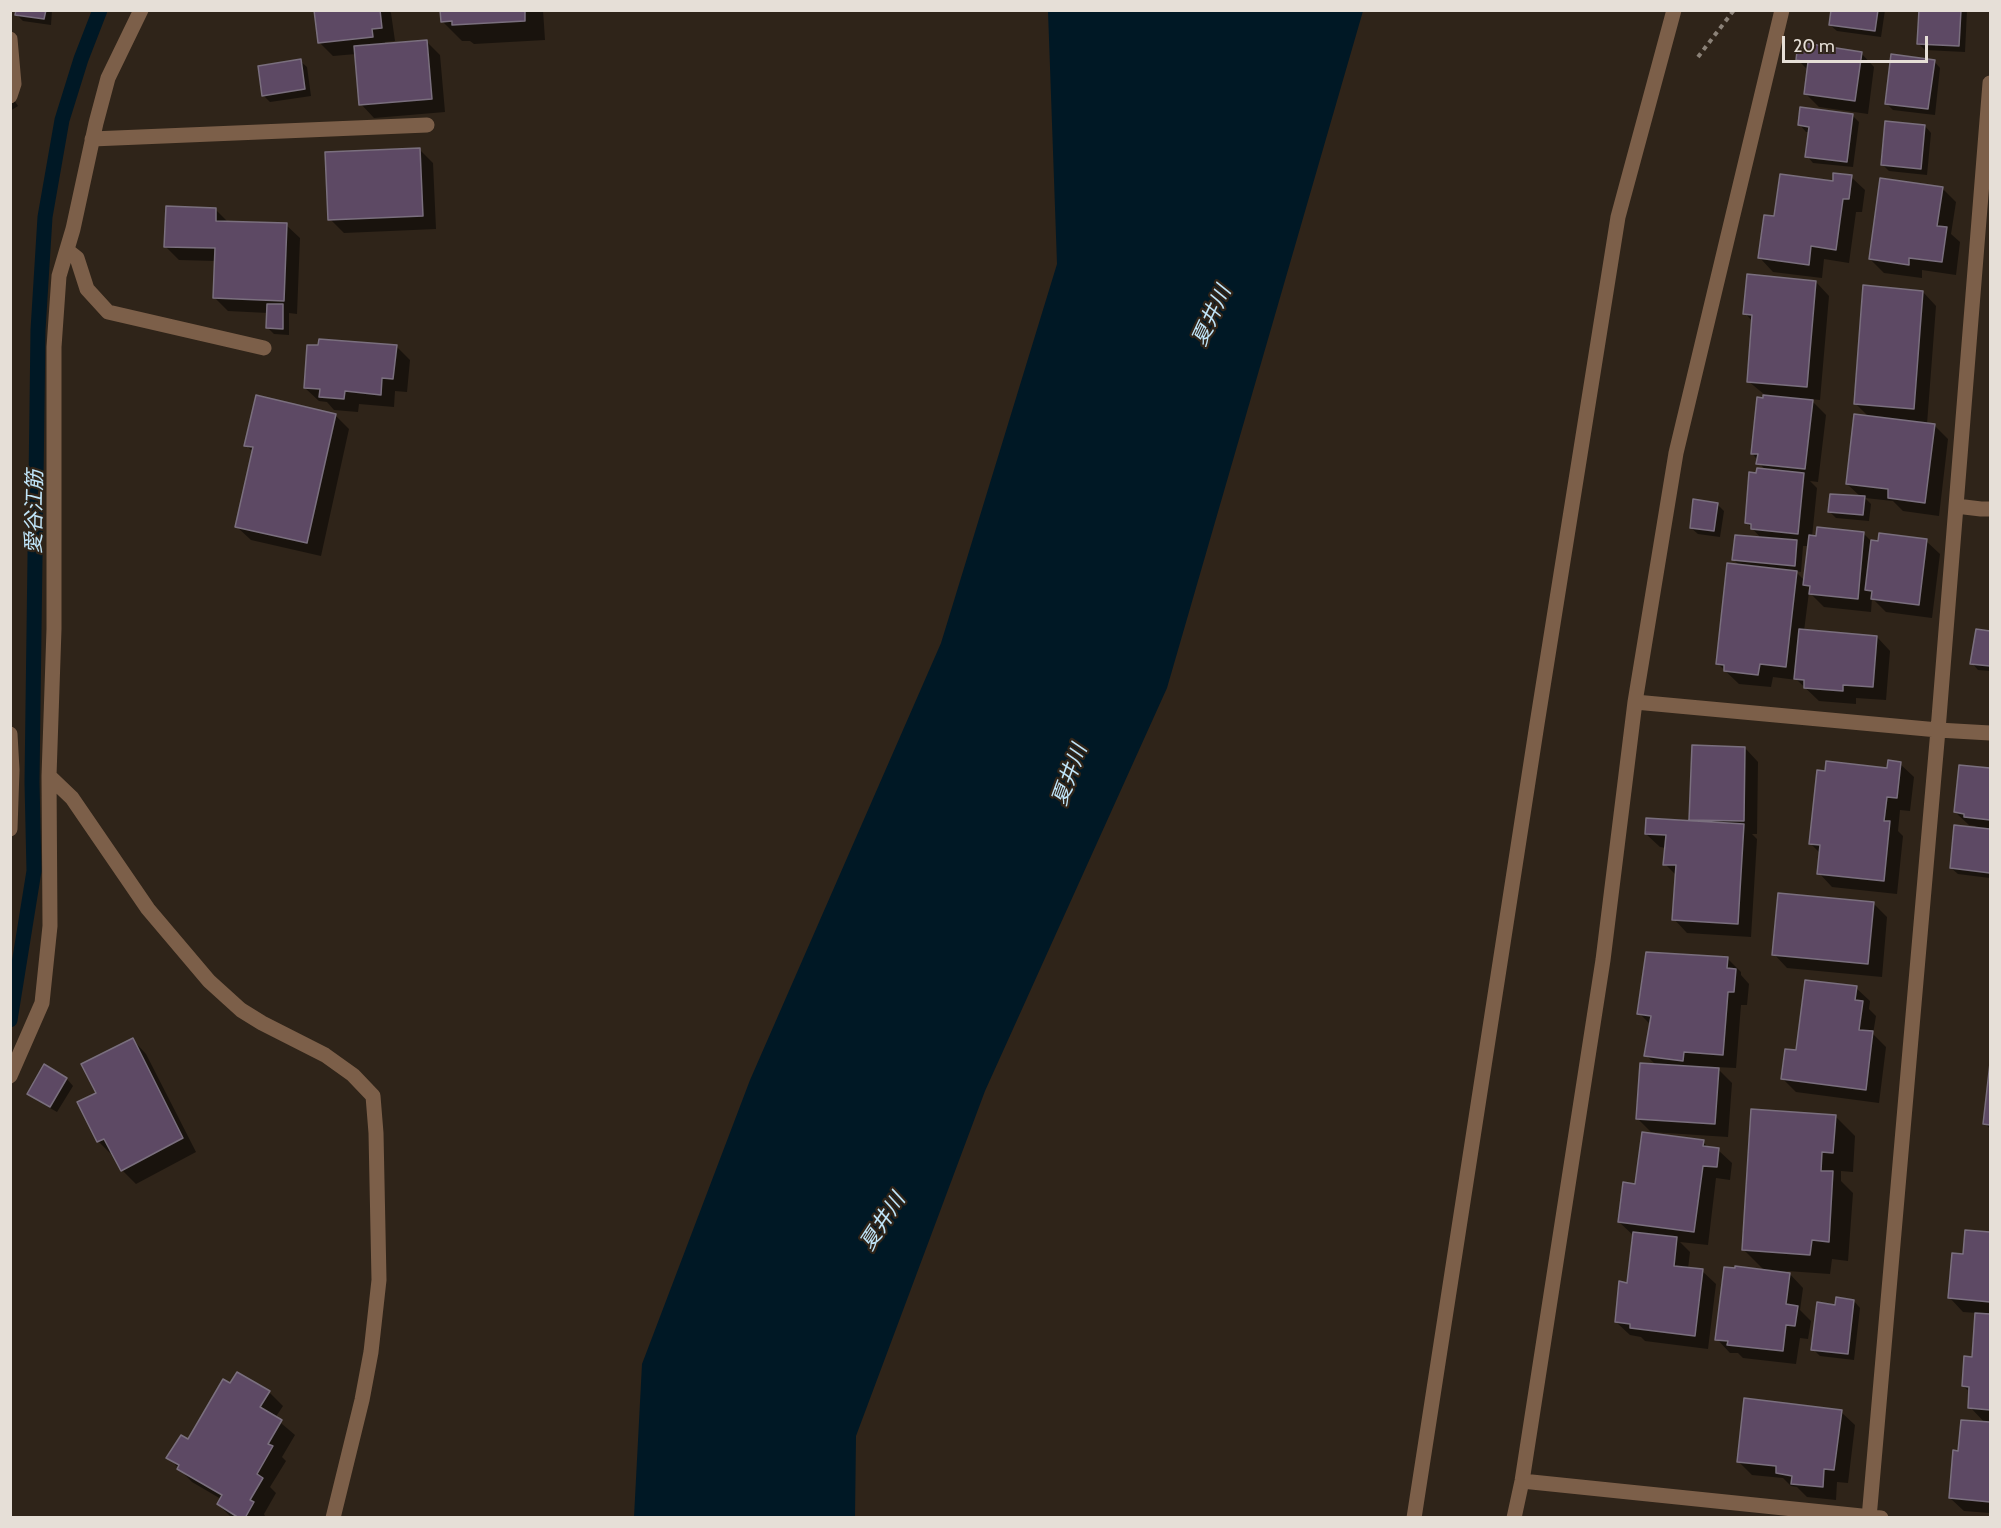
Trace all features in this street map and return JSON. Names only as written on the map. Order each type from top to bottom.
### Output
[{"type":"street","points":[[10,1076],[42,1003],[50,926],[49,776],[54,630],[54,347],[59,276],[108,78],[141,10]]},
{"type":"street","points":[[1414,1518],[1618,217],[1674,10]]},
{"type":"street","points":[[1514,1518],[1522,1481],[1603,960],[1635,702],[1676,453],[1782,10]]},
{"type":"street","points":[[10,39],[14,84],[10,96]]},
{"type":"street","points":[[1522,1481],[1873,1517],[1990,83]]},
{"type":"street","points":[[92,140],[427,125]]},
{"type":"street","points":[[67,250],[77,258],[87,289],[108,312],[264,348]]},
{"type":"street","points":[[1956,506],[1990,508]]},
{"type":"street","points":[[1635,702],[1990,733]]},
{"type":"street","points":[[10,734],[12,770],[10,829]]},
{"type":"street","points":[[49,776],[72,798],[148,909],[209,981],[241,1010],[325,1054],[353,1075],[373,1096],[379,1280],[371,1352],[362,1400],[333,1518]]},
{"type":"water","name":"夏井川","points":[[1048,11],[1363,11],[1167,688],[985,1091],[856,1436],[855,1517],[634,1517],[642,1364],[750,1080],[941,643],[1057,264]]},
{"type":"building","points":[[16,10],[46,10],[44,19],[15,15]]},
{"type":"building","points":[[314,10],[380,10],[382,28],[372,29],[373,37],[318,43]]},
{"type":"building","points":[[440,10],[525,10],[525,21],[452,25],[452,21],[441,22]]},
{"type":"building","points":[[1831,10],[1878,10],[1875,31],[1829,25]]},
{"type":"building","points":[[1919,10],[1961,10],[1959,46],[1917,44]]},
{"type":"building","points":[[427,40],[432,99],[359,105],[354,46]]},
{"type":"building","points":[[1798,42],[1862,52],[1855,101],[1804,94],[1808,62],[1796,60]]},
{"type":"building","points":[[1891,54],[1935,60],[1928,109],[1885,104]]},
{"type":"building","points":[[301,59],[305,89],[262,96],[258,66]]},
{"type":"building","points":[[1800,107],[1853,114],[1847,162],[1805,157],[1809,127],[1798,125]]},
{"type":"building","points":[[1885,121],[1925,125],[1921,169],[1881,165]]},
{"type":"building","points":[[420,148],[423,216],[328,220],[325,152]]},
{"type":"building","points":[[1833,173],[1852,175],[1849,199],[1843,199],[1836,250],[1811,246],[1809,265],[1758,258],[1764,215],[1774,216],[1780,174],[1833,181]]},
{"type":"building","points":[[1880,178],[1943,187],[1937,226],[1947,227],[1942,262],[1909,258],[1909,265],[1869,259]]},
{"type":"building","points":[[166,206],[216,208],[216,221],[287,223],[284,301],[213,298],[215,248],[164,247]]},
{"type":"building","points":[[1747,274],[1816,281],[1807,387],[1747,382],[1752,315],[1743,314]]},
{"type":"building","points":[[1863,285],[1923,291],[1914,409],[1854,404]]},
{"type":"building","points":[[267,304],[283,304],[283,329],[266,328]]},
{"type":"building","points":[[319,339],[397,345],[393,379],[382,378],[381,395],[345,391],[344,399],[319,397],[320,389],[304,388],[307,345],[318,345]]},
{"type":"building","points":[[256,395],[336,414],[307,543],[235,527],[253,447],[244,446]]},
{"type":"building","points":[[1763,395],[1813,400],[1805,469],[1756,464],[1758,454],[1751,454],[1757,397],[1763,398]]},
{"type":"building","points":[[1854,414],[1935,424],[1925,503],[1888,498],[1888,489],[1846,484]]},
{"type":"building","points":[[1757,468],[1804,473],[1798,534],[1751,529],[1751,524],[1745,523],[1749,472],[1756,473]]},
{"type":"building","points":[[1830,494],[1865,496],[1863,515],[1828,512]]},
{"type":"building","points":[[1693,499],[1718,503],[1714,531],[1690,528]]},
{"type":"building","points":[[1817,527],[1864,532],[1858,599],[1809,594],[1810,586],[1803,585],[1809,535],[1816,536]]},
{"type":"building","points":[[1879,533],[1927,539],[1919,605],[1871,599],[1872,591],[1865,590],[1871,540],[1878,541]]},
{"type":"building","points":[[1735,535],[1797,540],[1795,566],[1732,560]]},
{"type":"building","points":[[1727,563],[1797,571],[1786,667],[1760,664],[1758,675],[1724,671],[1724,665],[1716,664]]},
{"type":"building","points":[[1799,629],[1877,636],[1873,687],[1843,685],[1843,691],[1804,688],[1804,680],[1794,679]]},
{"type":"building","points":[[1976,629],[1990,631],[1990,666],[1970,664]]},
{"type":"building","points":[[1692,745],[1745,747],[1744,821],[1689,820]]},
{"type":"building","points":[[1888,760],[1901,762],[1897,798],[1887,797],[1884,821],[1890,821],[1884,881],[1817,874],[1820,845],[1809,844],[1817,770],[1825,771],[1826,761],[1887,768]]},
{"type":"building","points":[[1959,765],[1990,768],[1990,820],[1964,817],[1964,814],[1954,812]]},
{"type":"building","points":[[1646,818],[1744,824],[1738,924],[1672,920],[1676,865],[1663,865],[1666,835],[1645,834]]},
{"type":"building","points":[[1954,825],[1990,829],[1990,873],[1950,868]]},
{"type":"building","points":[[1778,893],[1874,902],[1868,964],[1772,955]]},
{"type":"building","points":[[1646,952],[1728,957],[1727,968],[1736,969],[1734,992],[1728,992],[1723,1055],[1684,1052],[1683,1061],[1644,1056],[1651,1016],[1637,1014]]},
{"type":"building","points":[[1805,980],[1857,986],[1855,1000],[1863,1001],[1859,1030],[1873,1031],[1866,1090],[1781,1079],[1785,1049],[1796,1050]]},
{"type":"building","points":[[133,1038],[183,1138],[121,1171],[104,1139],[97,1142],[77,1102],[96,1093],[81,1064]]},
{"type":"building","points":[[1640,1063],[1719,1068],[1715,1124],[1636,1119]]},
{"type":"building","points":[[1990,1063],[1990,1125],[1983,1124]]},
{"type":"building","points":[[44,1064],[67,1078],[50,1107],[27,1094]]},
{"type":"building","points":[[1751,1109],[1836,1115],[1833,1153],[1822,1152],[1821,1171],[1833,1171],[1829,1242],[1812,1240],[1810,1255],[1742,1250]]},
{"type":"building","points":[[1642,1132],[1704,1140],[1703,1146],[1719,1148],[1717,1167],[1703,1166],[1694,1232],[1618,1222],[1623,1182],[1635,1184]]},
{"type":"building","points":[[1965,1230],[1990,1232],[1990,1302],[1948,1298],[1952,1253],[1963,1254]]},
{"type":"building","points":[[1633,1232],[1677,1237],[1674,1266],[1703,1269],[1695,1336],[1630,1328],[1630,1324],[1615,1322],[1619,1281],[1627,1283]]},
{"type":"building","points":[[1735,1266],[1790,1273],[1786,1304],[1798,1306],[1795,1326],[1786,1325],[1783,1351],[1727,1345],[1728,1341],[1715,1340],[1724,1267],[1735,1268]]},
{"type":"building","points":[[1836,1297],[1854,1300],[1848,1354],[1811,1350],[1817,1302],[1835,1305]]},
{"type":"building","points":[[1975,1313],[1990,1314],[1990,1410],[1968,1408],[1969,1387],[1962,1386],[1964,1356],[1972,1357]]},
{"type":"building","points":[[237,1372],[270,1391],[260,1407],[282,1420],[268,1444],[273,1446],[257,1474],[263,1478],[250,1500],[254,1502],[245,1518],[239,1518],[217,1504],[222,1495],[177,1469],[179,1465],[166,1458],[181,1435],[188,1439],[223,1379],[230,1383]]},
{"type":"building","points":[[1744,1398],[1842,1410],[1834,1470],[1824,1469],[1823,1487],[1791,1484],[1792,1476],[1776,1473],[1776,1466],[1737,1462]]},
{"type":"building","points":[[1961,1420],[1990,1422],[1990,1502],[1949,1498],[1953,1450],[1958,1451]]},
{"type":"waterway","name":"愛谷江筋","points":[[10,1020],[34,871],[32,782],[38,330],[45,217],[62,120],[81,59],[100,10]]}]
